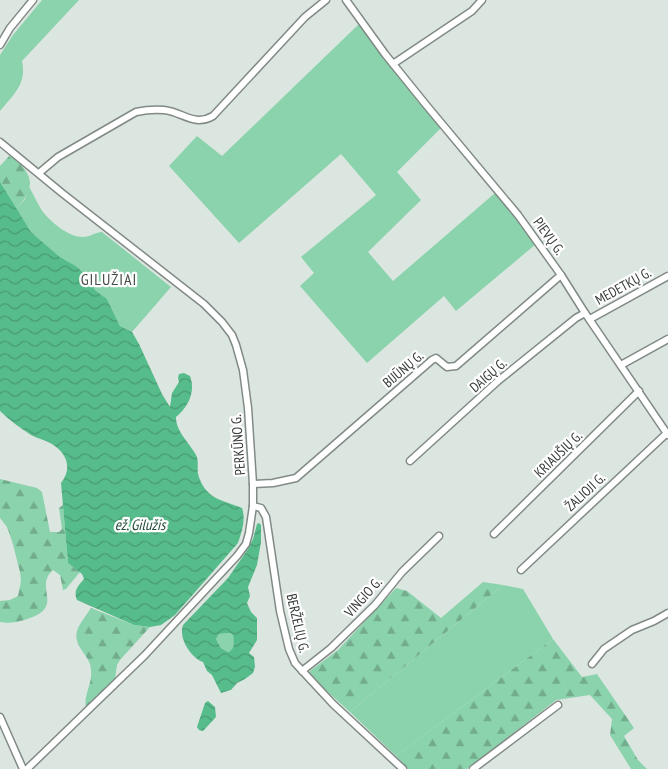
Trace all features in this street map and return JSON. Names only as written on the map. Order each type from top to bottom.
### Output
[{"type":"street","points":[[0,45],[33,0]]},
{"type":"street","points":[[38,173],[58,157],[136,112],[149,109],[166,110],[198,121],[206,120],[213,116],[305,18],[326,0]]},
{"type":"street","name":"PIEVŲ G.","points":[[346,0],[393,64],[518,215],[561,275],[668,434]]},
{"type":"street","points":[[393,64],[472,11],[482,0]]},
{"type":"street","name":"PERKŪNO G.","points":[[0,142],[69,199],[204,304],[228,328],[236,345],[243,370],[248,408],[253,484],[253,506],[249,533],[246,544],[237,556],[145,655],[27,769]]},
{"type":"street","name":"BIJŪNŲ G.","points":[[253,484],[273,483],[296,478],[432,360],[436,358],[447,367],[456,366],[561,275]]},
{"type":"street","name":"MEDETKŲ G.","points":[[587,316],[668,276]]},
{"type":"street","name":"DAIGŲ G.","points":[[410,461],[498,381],[576,318],[587,316]]},
{"type":"street","points":[[620,365],[668,339]]},
{"type":"street","name":"KRIAUŠIŲ G.","points":[[494,534],[639,391]]},
{"type":"street","name":"ŽALIOJI G.","points":[[521,570],[668,434]]},
{"type":"street","name":"BERŽELIŲ G.","points":[[253,506],[262,508],[266,517],[286,636],[292,657],[302,672],[333,704],[403,769]]},
{"type":"street","name":"VINGIO G.","points":[[302,672],[347,633],[375,605],[402,572],[439,536]]},
{"type":"street","points":[[592,664],[604,649],[632,630],[654,622],[668,613]]},
{"type":"street","points":[[473,769],[558,705]]},
{"type":"street","points":[[0,717],[23,769]]},
{"type":"green space","points":[[42,0],[79,0],[22,61],[23,76],[21,82],[0,111],[0,55],[13,35]]},
{"type":"green space","points":[[359,24],[441,128],[397,172],[421,200],[368,252],[393,281],[495,193],[536,244],[456,311],[444,296],[367,363],[300,286],[314,273],[301,257],[376,195],[341,154],[239,243],[169,166],[197,136],[222,156]]},
{"type":"green space","points":[[11,154],[24,168],[30,180],[30,187],[23,201],[16,209],[0,182],[0,166]]},
{"type":"green space","points":[[29,187],[43,212],[61,229],[72,235],[83,237],[102,232],[171,287],[132,332],[120,326],[107,299],[95,290],[89,278],[76,266],[60,257],[31,232],[16,209],[25,199]]},
{"type":"green space","points":[[0,479],[37,488],[42,492],[50,532],[59,532],[62,529],[59,508],[63,505],[68,563],[80,572],[63,590],[60,575],[53,570],[46,584],[47,603],[45,609],[27,619],[10,623],[0,622],[0,601],[10,600],[18,596],[21,581],[12,541],[7,527],[0,518]]},
{"type":"green space","points":[[483,582],[503,585],[350,712],[310,676],[310,671],[338,650],[396,588],[407,591],[441,618]]},
{"type":"green space","points":[[503,585],[523,589],[553,639],[396,756],[350,712]]},
{"type":"green space","points":[[91,608],[134,625],[150,627],[120,660],[117,665],[115,679],[86,708],[85,703],[91,680],[91,667],[79,645],[76,634],[80,624]]},
{"type":"green space","points":[[230,633],[233,635],[234,645],[231,651],[228,652],[221,648],[216,639],[219,634]]},
{"type":"green space","points":[[553,639],[582,677],[597,674],[634,728],[624,736],[638,760],[647,769],[631,769],[610,735],[612,719],[590,695],[556,700],[467,769],[408,769],[396,756]]},
{"type":"water","name":"ež. Gilužis","points":[[0,182],[31,232],[60,257],[76,266],[89,278],[95,290],[107,299],[120,326],[132,332],[170,407],[172,393],[179,382],[179,374],[184,373],[190,376],[192,388],[190,399],[176,417],[178,427],[197,457],[198,474],[205,489],[215,497],[242,508],[244,521],[238,543],[175,615],[161,625],[150,627],[134,625],[77,600],[76,591],[84,579],[82,574],[68,563],[61,483],[67,467],[65,457],[52,444],[31,435],[0,411]]},
{"type":"water","points":[[257,524],[261,525],[261,542],[257,565],[248,587],[250,596],[247,603],[251,612],[257,618],[257,640],[249,653],[254,657],[255,667],[253,673],[237,683],[231,690],[221,693],[203,662],[198,660],[187,647],[182,636],[183,625],[228,578],[248,549]],"holes":[[[230,633],[233,635],[233,648],[228,652],[221,648],[216,639],[219,634]]]},
{"type":"water","points":[[208,701],[215,707],[216,717],[203,731],[197,727],[205,703]]},
{"type":"district","name":"GILUŽIAI","points":[[109,279]]}]
